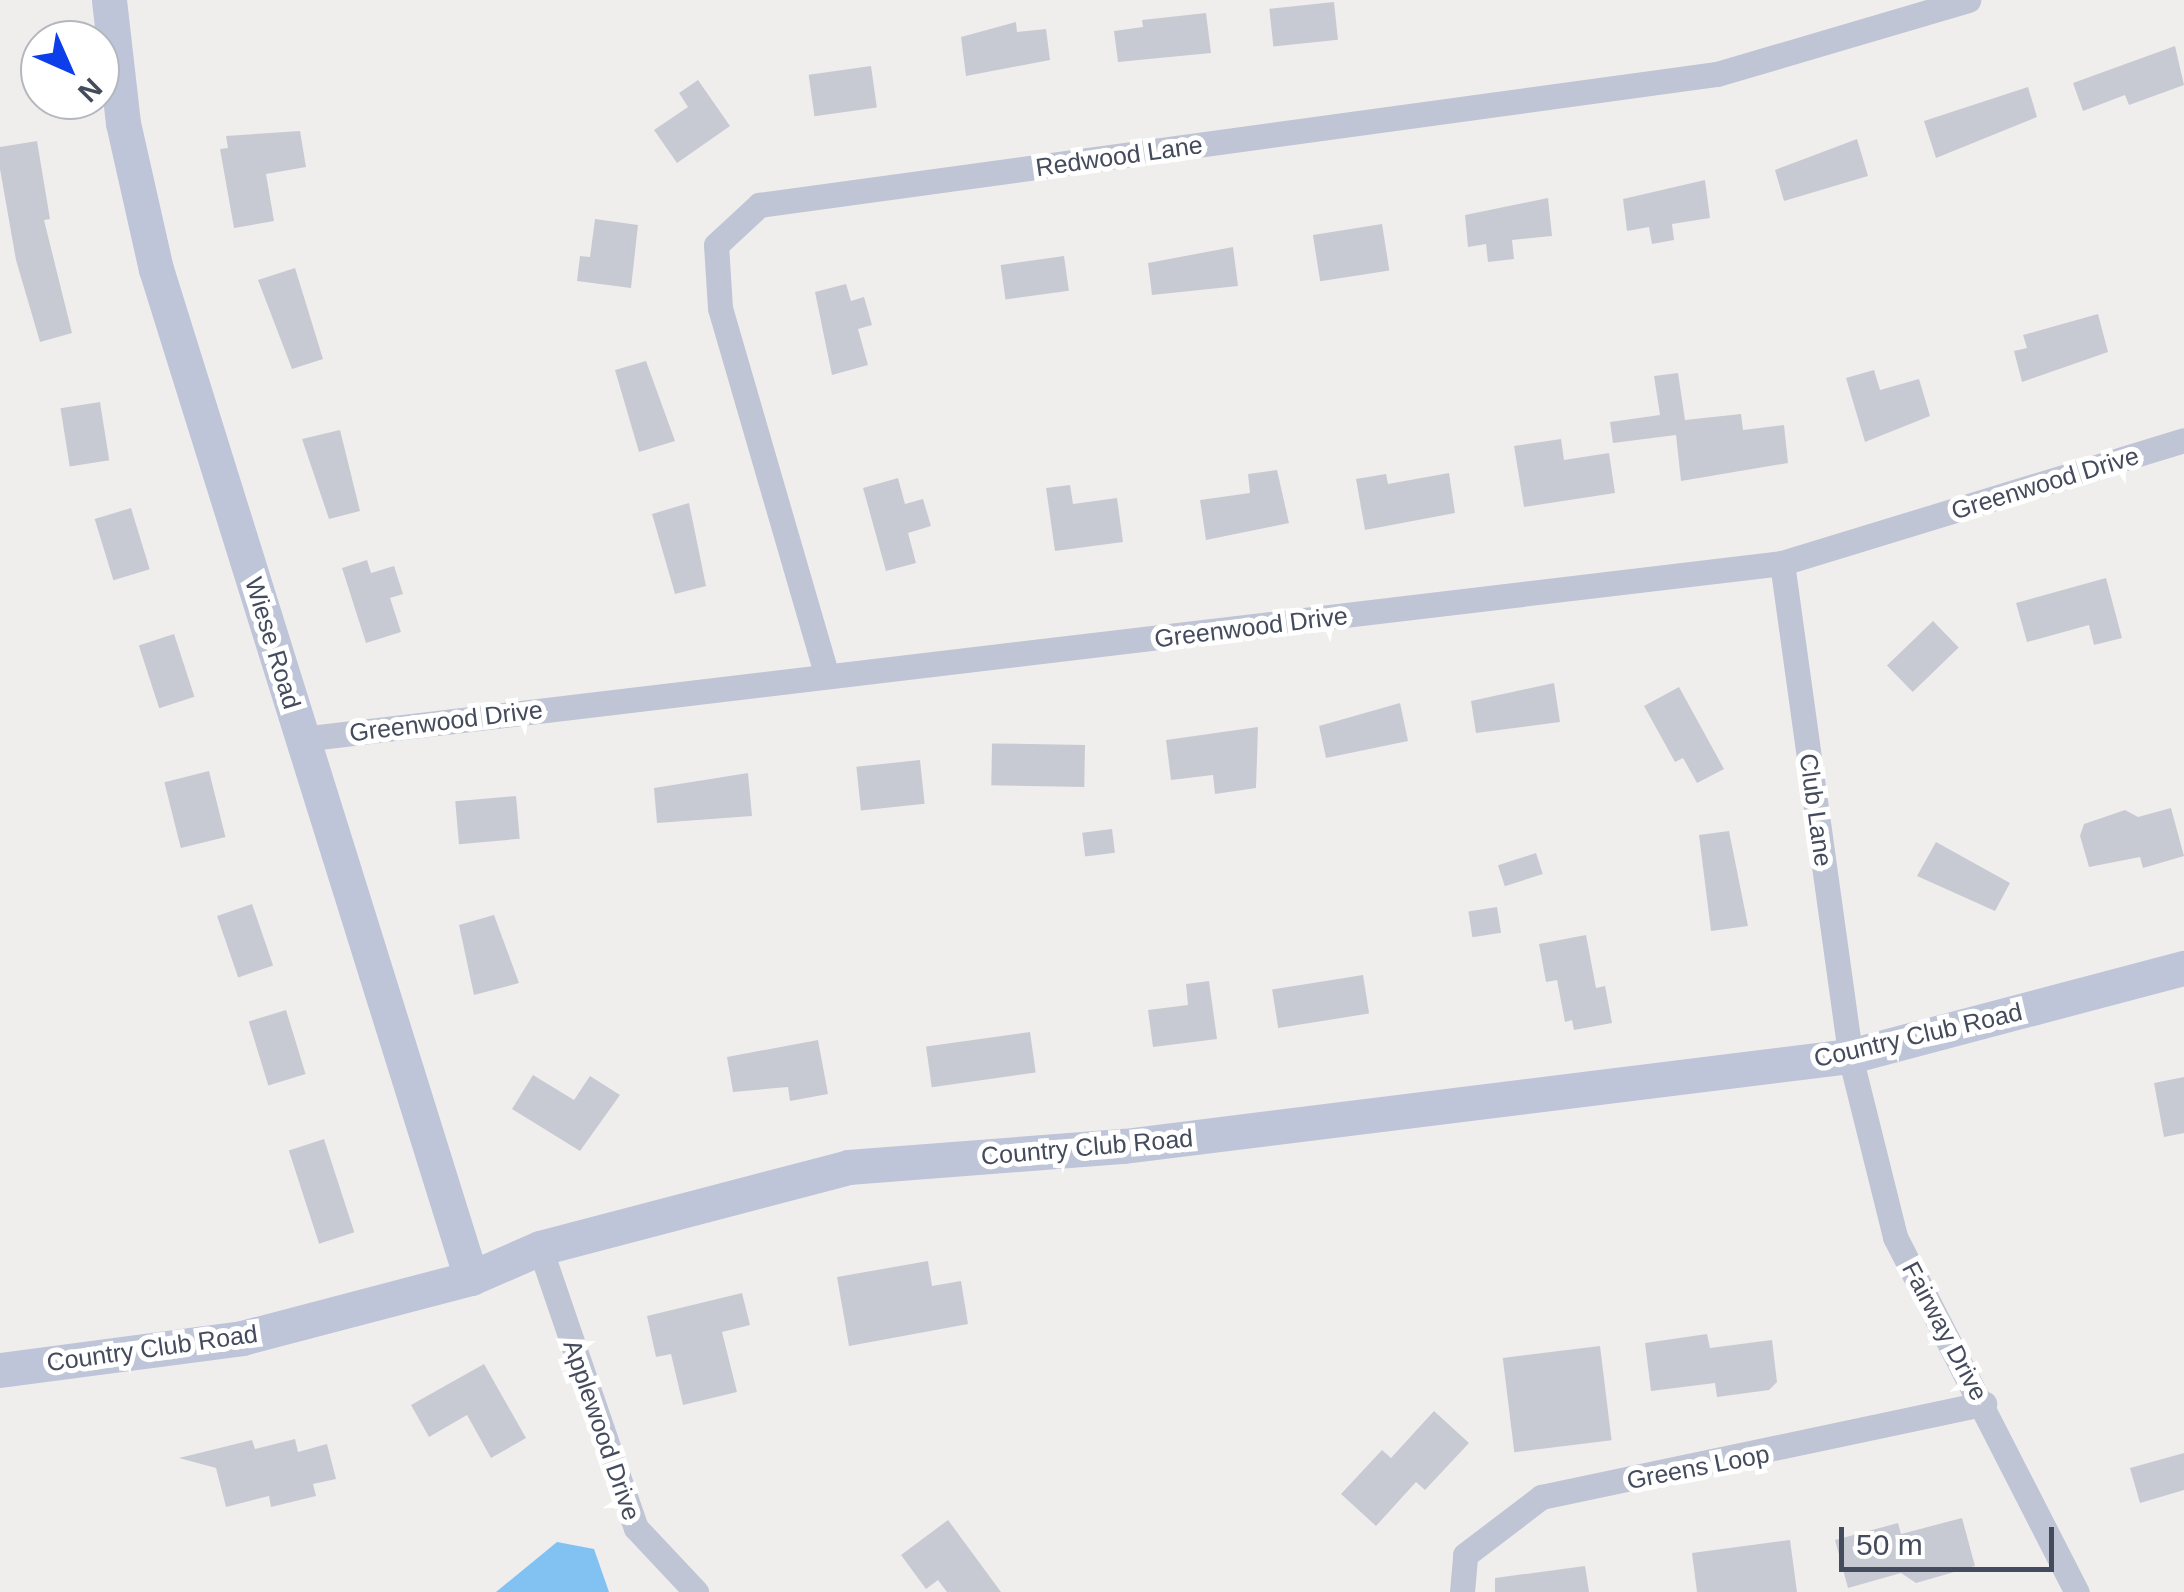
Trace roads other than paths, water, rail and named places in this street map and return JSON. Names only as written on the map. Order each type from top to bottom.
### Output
[{"type":"street","name":"Wiese Road","points":[[109,0],[123,122],[156,269],[471,1278]]},
{"type":"street","name":"Redwood Lane","points":[[826,673],[720,308],[716,246],[759,204],[1716,74],[1968,0]]},
{"type":"street","name":"Greenwood Drive","points":[[302,738],[826,673],[1782,563],[2184,440]]},
{"type":"street","name":"Club Lane","points":[[1782,563],[1850,1056]]},
{"type":"street","name":"Country Club Road","points":[[0,1370],[242,1338],[471,1278],[540,1248],[848,1168],[1124,1146],[1850,1056],[2184,968]]},
{"type":"street","name":"Fairway Drive","points":[[1850,1056],[1895,1237],[1984,1404],[2077,1592]]},
{"type":"street","name":"Applewood Drive","points":[[540,1248],[636,1528],[696,1592]]},
{"type":"street","name":"Greens Loop","points":[[1462,1592],[1465,1555],[1541,1497],[1764,1456],[1984,1404]]},
{"type":"water","points":[[557,1542],[594,1549],[609,1592],[496,1592]]}]
